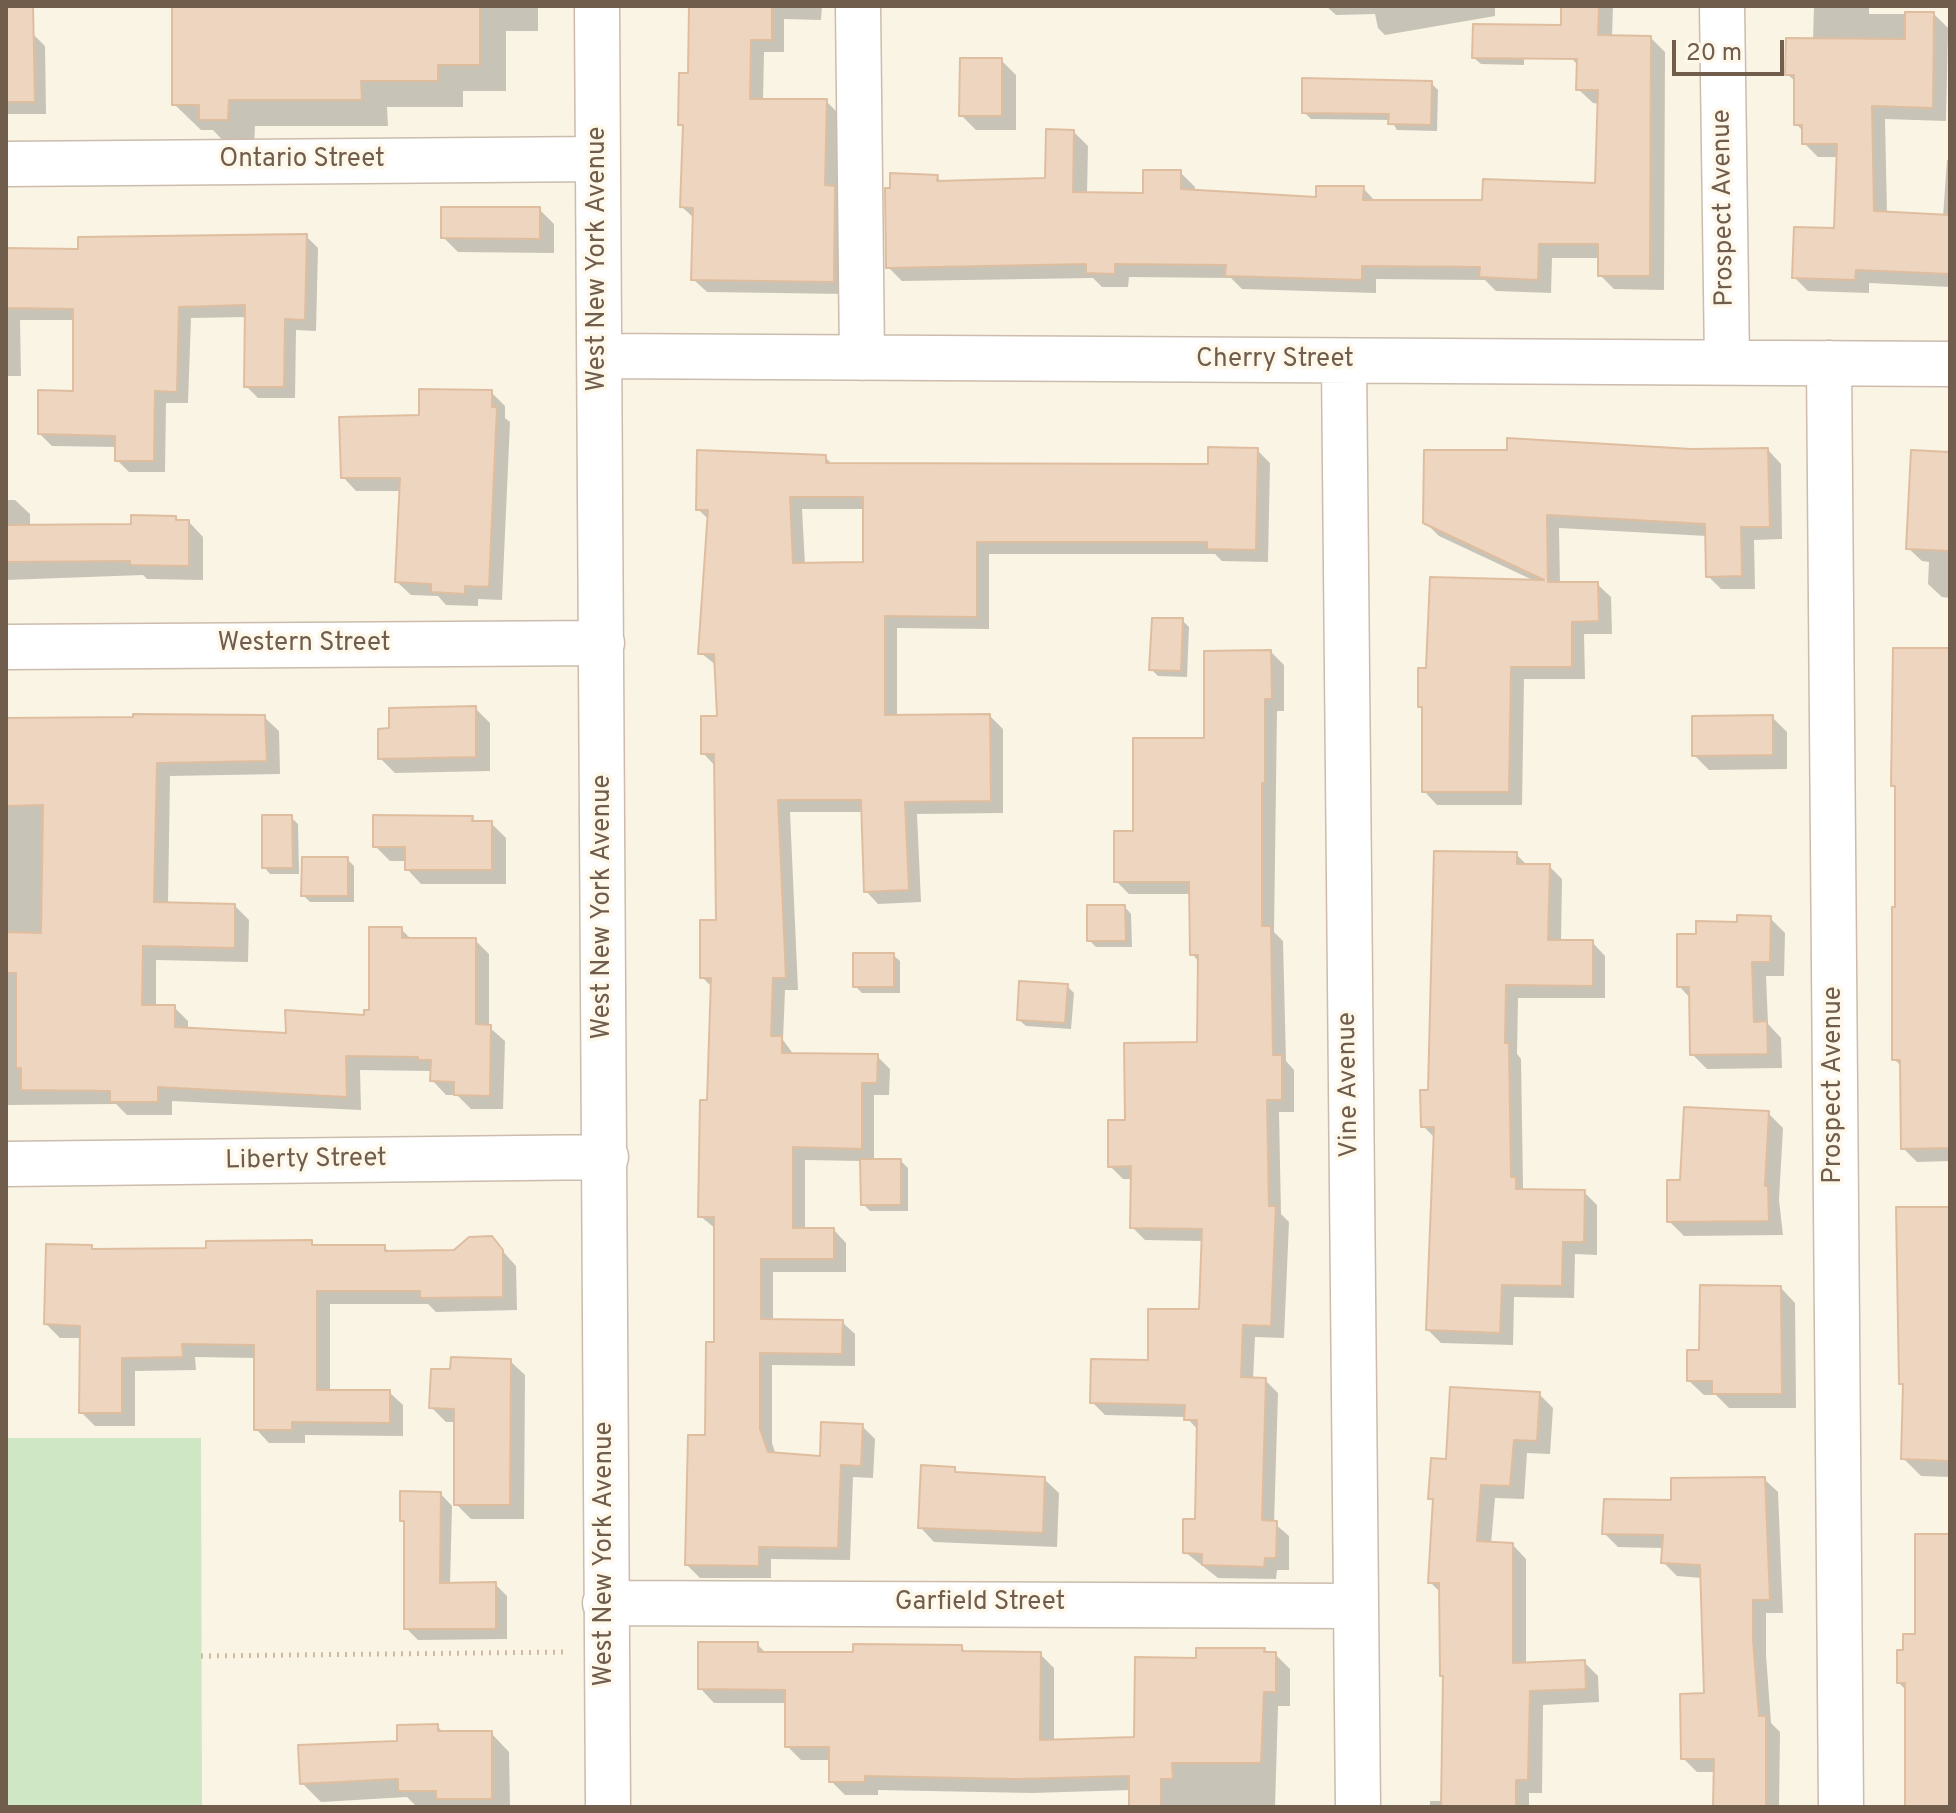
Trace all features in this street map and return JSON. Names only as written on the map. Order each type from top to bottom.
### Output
[{"type":"street","name":"West New York Avenue","points":[[597,6],[608,1807]]},
{"type":"street","points":[[858,6],[862,358]]},
{"type":"street","name":"Prospect Avenue","points":[[1722,6],[1727,362]]},
{"type":"street","name":"Ontario Street","points":[[6,164],[598,159]]},
{"type":"street","name":"Cherry Street","points":[[600,356],[1950,364]]},
{"type":"street","name":"Vine Avenue","points":[[1344,362],[1358,1807]]},
{"type":"street","name":"Prospect Avenue","points":[[1829,363],[1841,1807]]},
{"type":"street","name":"Western Street","points":[[6,647],[602,643]]},
{"type":"street","name":"Liberty Street","points":[[6,1164],[606,1157]]},
{"type":"street","name":"Garfield Street","points":[[605,1603],[1355,1606]]},
{"type":"path","points":[[201,1656],[605,1652]]},
{"type":"green space","points":[[6,1438],[201,1438],[202,1807],[6,1807]]},
{"type":"building","points":[[6,6],[33,6],[35,102],[6,102]]},
{"type":"building","points":[[172,6],[480,6],[480,65],[438,65],[438,81],[361,81],[362,100],[229,100],[228,120],[199,120],[199,105],[172,105]]},
{"type":"building","points":[[689,6],[772,6],[772,40],[751,40],[750,99],[827,99],[825,185],[835,186],[834,282],[691,280],[693,208],[680,207],[683,125],[678,125],[679,73],[688,73]]},
{"type":"building","points":[[1561,6],[1599,6],[1598,35],[1651,36],[1650,276],[1598,276],[1598,244],[1539,244],[1538,280],[1479,277],[1480,267],[1362,266],[1362,280],[1225,276],[1226,265],[1115,264],[1115,274],[1086,273],[1086,264],[886,268],[885,188],[890,188],[890,173],[938,175],[937,181],[1045,178],[1046,129],[1074,130],[1073,192],[1143,193],[1143,170],[1181,170],[1181,189],[1316,197],[1316,186],[1364,186],[1363,200],[1482,200],[1483,179],[1595,183],[1598,90],[1576,90],[1577,59],[1472,58],[1473,24],[1561,25]]},
{"type":"building","points":[[1905,12],[1934,12],[1933,108],[1872,106],[1874,211],[1950,215],[1950,274],[1856,270],[1855,280],[1792,278],[1794,227],[1834,228],[1837,144],[1802,144],[1802,125],[1794,125],[1794,75],[1785,75],[1786,38],[1905,39]]},
{"type":"building","points":[[960,58],[1002,58],[1002,116],[959,116]]},
{"type":"building","points":[[1302,78],[1432,81],[1431,125],[1388,124],[1389,114],[1302,113]]},
{"type":"building","points":[[441,207],[540,207],[540,239],[441,238]]},
{"type":"building","points":[[307,234],[305,320],[285,319],[284,387],[244,387],[245,305],[179,307],[177,392],[155,391],[154,461],[115,461],[115,436],[38,434],[38,390],[73,391],[73,309],[6,308],[6,248],[78,249],[78,237]]},
{"type":"building","points":[[419,389],[492,390],[492,407],[497,407],[489,587],[465,586],[465,594],[431,592],[431,584],[395,582],[400,478],[341,478],[339,417],[419,415]]},
{"type":"building","points":[[1507,438],[1691,449],[1768,448],[1770,527],[1741,527],[1742,576],[1706,577],[1705,524],[1547,515],[1548,582],[1598,582],[1599,621],[1572,622],[1572,667],[1511,667],[1509,792],[1422,792],[1422,707],[1418,707],[1418,668],[1426,668],[1430,577],[1544,580],[1423,523],[1424,450],[1507,450]]},
{"type":"building","points":[[1208,447],[1258,448],[1256,550],[1207,549],[1207,542],[977,542],[977,617],[885,616],[885,715],[990,714],[991,801],[905,802],[909,890],[864,892],[861,800],[778,800],[786,978],[773,978],[771,1036],[782,1036],[782,1053],[878,1054],[877,1083],[862,1083],[862,1149],[793,1147],[793,1228],[834,1228],[834,1259],[761,1259],[761,1319],[843,1320],[842,1354],[760,1353],[760,1429],[768,1452],[820,1456],[821,1422],[863,1424],[861,1466],[841,1465],[838,1548],[759,1547],[759,1566],[685,1565],[688,1435],[705,1435],[706,1342],[714,1342],[714,1217],[698,1217],[700,1100],[707,1100],[711,978],[700,978],[700,920],[716,920],[714,754],[701,754],[701,716],[717,716],[714,654],[698,654],[708,510],[696,510],[697,450],[826,455],[826,463],[1208,464]],"holes":[[[790,497],[863,497],[863,562],[793,563]]]},
{"type":"building","points":[[1911,450],[1950,452],[1950,551],[1906,549]]},
{"type":"building","points":[[131,515],[176,516],[176,520],[189,520],[189,566],[130,565],[130,561],[6,562],[6,525],[131,524]]},
{"type":"building","points":[[1152,618],[1183,618],[1181,671],[1149,670]]},
{"type":"building","points":[[1893,648],[1950,648],[1950,1148],[1901,1149],[1900,1060],[1892,1060],[1892,907],[1895,907],[1895,786],[1891,786]]},
{"type":"building","points":[[1271,650],[1272,699],[1265,699],[1265,783],[1262,783],[1262,926],[1271,926],[1273,1055],[1282,1055],[1282,1100],[1267,1100],[1269,1206],[1276,1206],[1271,1326],[1243,1325],[1241,1377],[1266,1378],[1262,1520],[1277,1521],[1276,1558],[1265,1558],[1264,1567],[1202,1565],[1202,1554],[1183,1553],[1183,1519],[1195,1519],[1197,1420],[1184,1420],[1185,1405],[1090,1403],[1091,1359],[1148,1360],[1148,1309],[1199,1309],[1202,1229],[1130,1228],[1131,1166],[1108,1167],[1108,1120],[1125,1120],[1124,1043],[1197,1042],[1198,955],[1190,955],[1189,882],[1114,882],[1114,831],[1133,831],[1133,738],[1204,738],[1204,651]]},
{"type":"building","points":[[476,706],[476,757],[378,759],[378,729],[389,728],[389,708]]},
{"type":"building","points":[[133,714],[265,715],[267,761],[157,763],[154,902],[235,904],[235,948],[143,946],[142,1005],[175,1005],[175,1027],[286,1033],[285,1010],[364,1015],[364,1010],[369,1010],[369,927],[402,927],[402,938],[476,938],[476,1024],[491,1025],[490,1096],[454,1095],[454,1082],[430,1081],[431,1060],[346,1056],[347,1097],[158,1087],[158,1102],[110,1102],[110,1091],[21,1090],[21,1068],[16,1068],[16,973],[6,973],[6,932],[41,933],[43,805],[6,806],[6,718],[133,717]]},
{"type":"building","points":[[1773,715],[1773,755],[1692,756],[1692,716]]},
{"type":"building","points":[[262,815],[292,815],[293,868],[262,868]]},
{"type":"building","points":[[373,815],[473,816],[472,821],[492,821],[492,870],[405,870],[405,847],[373,847]]},
{"type":"building","points":[[1434,851],[1517,852],[1517,864],[1550,864],[1548,940],[1593,940],[1593,986],[1506,985],[1505,1043],[1509,1043],[1511,1177],[1516,1177],[1516,1189],[1585,1190],[1584,1242],[1563,1242],[1562,1286],[1502,1285],[1500,1333],[1426,1330],[1434,1127],[1421,1127],[1420,1090],[1428,1090]]},
{"type":"building","points":[[302,857],[348,857],[348,896],[301,896]]},
{"type":"building","points":[[1087,905],[1125,905],[1126,941],[1087,941]]},
{"type":"building","points":[[1737,915],[1771,916],[1770,962],[1752,962],[1754,1022],[1767,1021],[1768,1054],[1690,1055],[1689,987],[1677,987],[1677,934],[1696,934],[1696,921],[1737,922]]},
{"type":"building","points":[[853,953],[894,953],[894,987],[853,987]]},
{"type":"building","points":[[1019,981],[1068,984],[1065,1023],[1017,1020]]},
{"type":"building","points":[[1684,1107],[1769,1111],[1765,1186],[1768,1186],[1769,1221],[1667,1222],[1667,1180],[1680,1180]]},
{"type":"building","points":[[860,1159],[901,1159],[901,1205],[861,1205]]},
{"type":"building","points":[[1896,1207],[1950,1207],[1950,1461],[1901,1459],[1903,1384],[1899,1384]]},
{"type":"building","points":[[492,1236],[503,1250],[503,1297],[420,1298],[420,1291],[317,1291],[317,1390],[390,1390],[390,1423],[292,1422],[292,1430],[254,1430],[254,1345],[182,1344],[183,1357],[122,1358],[122,1413],[79,1413],[80,1326],[44,1324],[46,1244],[92,1245],[92,1249],[206,1248],[206,1241],[312,1240],[312,1245],[385,1245],[385,1251],[454,1250],[469,1237]]},
{"type":"building","points":[[1700,1285],[1781,1286],[1782,1394],[1712,1394],[1712,1381],[1687,1381],[1687,1350],[1699,1350]]},
{"type":"building","points":[[451,1357],[511,1359],[510,1505],[454,1505],[454,1409],[429,1408],[431,1369],[450,1369]]},
{"type":"building","points":[[1450,1387],[1540,1392],[1537,1441],[1514,1440],[1510,1486],[1481,1485],[1477,1541],[1513,1543],[1513,1663],[1585,1660],[1586,1689],[1530,1691],[1528,1780],[1516,1780],[1516,1807],[1441,1807],[1443,1676],[1440,1676],[1439,1583],[1428,1583],[1433,1499],[1428,1499],[1431,1458],[1446,1459]]},
{"type":"building","points":[[921,1465],[955,1467],[955,1472],[1045,1477],[1043,1533],[918,1528]]},
{"type":"building","points":[[1765,1477],[1770,1600],[1753,1600],[1753,1640],[1759,1716],[1766,1716],[1766,1807],[1713,1807],[1714,1759],[1681,1759],[1680,1694],[1704,1693],[1700,1565],[1661,1563],[1663,1535],[1602,1534],[1604,1499],[1671,1500],[1671,1478]]},
{"type":"building","points":[[400,1491],[441,1492],[440,1583],[496,1582],[496,1629],[404,1629],[404,1521],[400,1521]]},
{"type":"building","points":[[1915,1534],[1950,1534],[1950,1807],[1905,1807],[1905,1683],[1897,1683],[1897,1650],[1903,1650],[1903,1634],[1915,1634]]},
{"type":"building","points":[[698,1642],[758,1642],[758,1652],[853,1652],[853,1644],[962,1645],[962,1651],[1041,1652],[1040,1740],[1134,1737],[1135,1657],[1196,1658],[1196,1648],[1265,1648],[1264,1652],[1276,1652],[1276,1692],[1264,1692],[1261,1763],[1172,1763],[1173,1779],[1161,1779],[1161,1807],[1129,1807],[1129,1776],[1016,1779],[865,1776],[865,1782],[829,1782],[829,1747],[785,1747],[785,1690],[698,1689]]},
{"type":"building","points":[[438,1724],[438,1731],[492,1731],[492,1799],[436,1799],[436,1791],[398,1791],[398,1779],[300,1784],[298,1745],[397,1741],[397,1725]]}]
